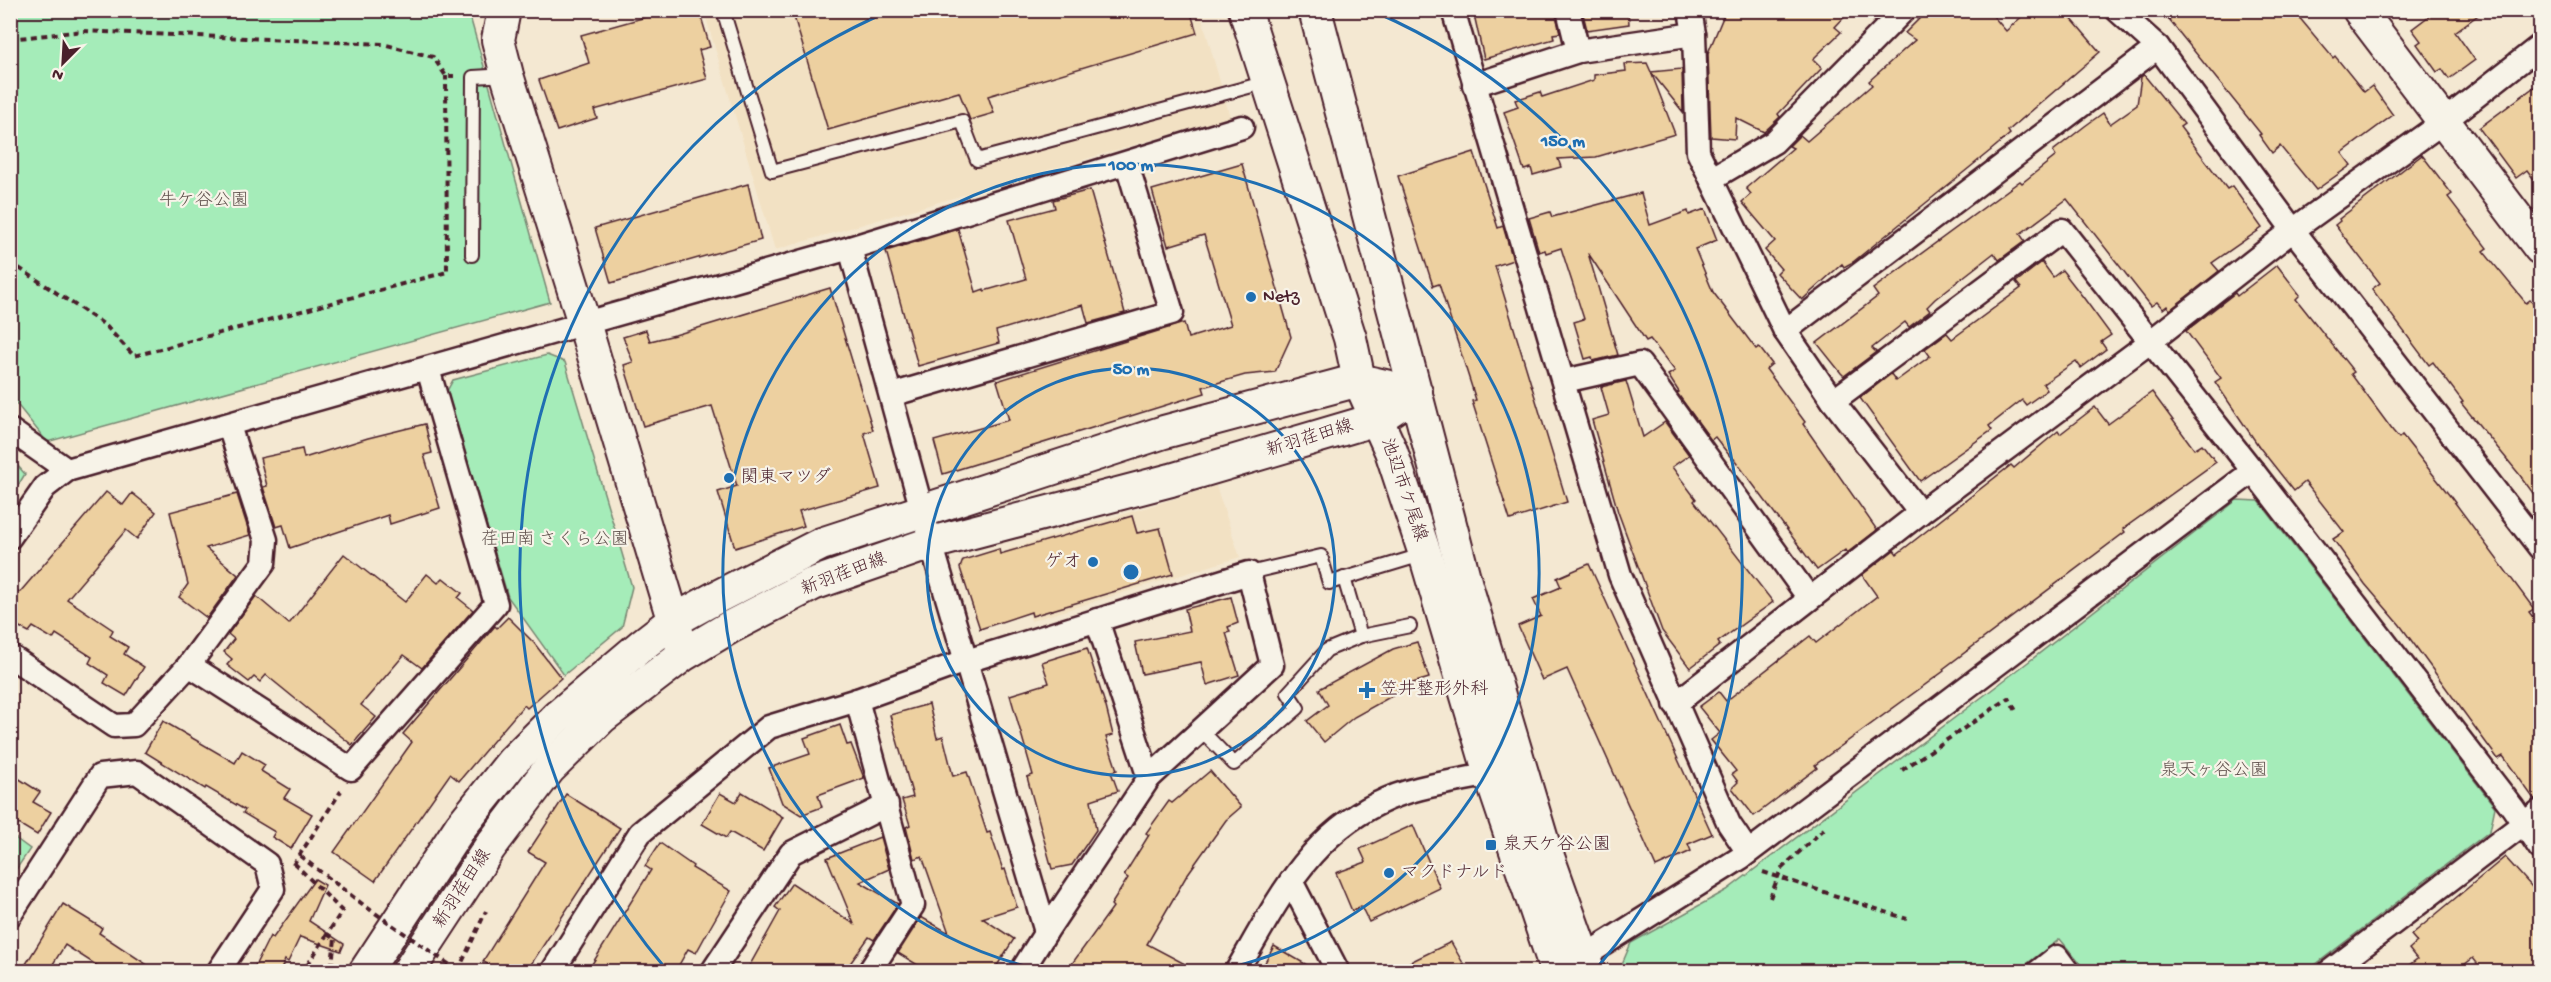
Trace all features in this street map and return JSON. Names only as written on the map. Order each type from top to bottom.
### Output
[{"type":"street","points":[[504,10],[498,40],[507,75],[683,656]]},
{"type":"street","name":"池辺市ケ尾線","points":[[1245,10],[1350,338],[1359,380],[1391,451],[1425,554],[1490,774],[1576,967]]},
{"type":"street","name":"池辺市ケ尾線","points":[[1315,10],[1466,585],[1542,840],[1576,967]]},
{"type":"street","points":[[1453,10],[1620,575],[1729,824],[1748,852]]},
{"type":"street","points":[[1568,10],[1578,51]]},
{"type":"street","points":[[1690,10],[1694,34],[1698,152],[1785,331],[1833,401],[1920,513]]},
{"type":"street","points":[[1712,179],[1774,142],[1904,10]]},
{"type":"street","points":[[2117,10],[2158,47],[2293,230],[2541,548]]},
{"type":"street","points":[[2359,10],[2541,248]]},
{"type":"street","points":[[1474,85],[1578,51],[1694,34]]},
{"type":"street","points":[[1675,704],[1920,513],[2150,342],[2293,230],[2443,122],[2541,46]]},
{"type":"street","points":[[1785,331],[2158,47]]},
{"type":"street","points":[[10,537],[45,487],[67,470],[229,426],[850,248],[1242,127]]},
{"type":"street","points":[[891,395],[1172,313],[1127,164]]},
{"type":"street","points":[[1833,401],[2062,230],[2253,471],[2513,808],[2532,818],[2541,848]]},
{"type":"street","points":[[850,248],[931,543],[1046,932]]},
{"type":"street","points":[[1564,381],[1640,364],[1809,598]]},
{"type":"street","points":[[189,665],[351,769],[496,604],[428,369]]},
{"type":"street","points":[[1359,380],[1416,393]]},
{"type":"street","name":"新羽荏田線","points":[[365,972],[461,826],[513,761],[557,717],[629,655],[673,621],[821,544],[1164,432],[1359,380]]},
{"type":"street","name":"新羽荏田線","points":[[408,972],[490,848],[549,769],[602,717],[683,656],[746,618],[813,584],[931,543],[1171,480],[1377,419],[1416,393]]},
{"type":"street","points":[[10,657],[114,726],[134,725],[189,665],[264,563],[266,540],[229,426]]},
{"type":"street","points":[[10,430],[67,470]]},
{"type":"street","points":[[1576,967],[1748,852],[2253,471]]},
{"type":"street","points":[[552,972],[640,833],[769,727],[857,700],[967,661],[1249,573],[1272,665],[1149,778],[1021,972]]},
{"type":"street","points":[[1097,620],[1149,778]]},
{"type":"street","points":[[857,700],[913,905],[869,972]]},
{"type":"street","points":[[10,915],[100,776],[137,772],[267,864],[273,889],[219,972]]},
{"type":"street","points":[[1236,972],[1290,881],[1309,855],[1349,821],[1380,802],[1417,790],[1490,774]]},
{"type":"street","points":[[712,972],[791,853],[887,806]]},
{"type":"street","points":[[2329,972],[2532,818]]},
{"type":"street","points":[[1290,881],[1338,972]]},
{"type":"street","points":[[2038,972],[2057,957],[2068,972]]},
{"type":"lane","points":[[723,10],[772,171],[962,121],[977,160],[1267,82]]},
{"type":"lane","points":[[472,255],[473,77],[507,75]]},
{"type":"lane","points":[[1249,573],[1321,556],[1329,583],[1425,554]]},
{"type":"lane","points":[[1344,578],[1361,636]]},
{"type":"lane","points":[[1201,730],[1234,764],[1298,708],[1288,693],[1327,650],[1361,636],[1410,626]]},
{"type":"path","points":[[10,39],[83,30],[383,44],[433,57],[446,76],[447,272],[134,356],[105,325],[10,262]]},
{"type":"path","points":[[446,76],[473,77]]},
{"type":"path","points":[[1899,772],[2009,698],[2016,711]]},
{"type":"path","points":[[273,889],[300,856],[338,796],[351,769]]},
{"type":"path","points":[[1770,898],[1781,869],[1825,828]]},
{"type":"path","points":[[300,856],[365,906],[459,971],[488,907]]},
{"type":"path","points":[[294,863],[342,911],[303,972]]},
{"type":"path","points":[[1777,879],[1907,919]]},
{"type":"path","points":[[327,934],[335,939],[332,964]]},
{"type":"shaded area","points":[[704,11],[1200,11],[1230,117],[775,250]]},
{"type":"shaded area","points":[[1216,486],[1240,557],[1031,621],[1009,549]]},
{"type":"green space","name":"牛ケ谷公園","points":[[439,10],[469,13],[550,302],[47,442],[11,397],[11,11]]},
{"type":"green space","name":"荏田南 さくら公園","points":[[547,355],[565,362],[632,587],[622,627],[564,675],[508,597],[447,391],[453,380]]},
{"type":"green space","points":[[11,458],[25,474],[11,497]]},
{"type":"green space","name":"泉天ヶ谷公園","points":[[2237,500],[2259,501],[2495,807],[2490,831],[2307,971],[2086,971],[2060,939],[2017,971],[1625,971],[1622,964],[1631,943],[1727,890],[2023,666]]},
{"type":"green space","points":[[11,835],[30,849],[11,877]]},
{"type":"building","points":[[671,10],[699,10],[710,47],[699,50],[707,79],[594,110],[597,118],[557,131],[539,80],[589,63],[581,35]]},
{"type":"building","points":[[792,10],[1190,10],[1197,33],[988,96],[994,113],[970,120],[959,92],[828,130]]},
{"type":"building","points":[[1473,10],[1555,10],[1560,33],[1553,34],[1554,39],[1484,59]]},
{"type":"building","points":[[1582,10],[1628,10],[1629,24],[1587,30]]},
{"type":"building","points":[[1726,10],[1851,10],[1835,27],[1841,32],[1813,59],[1822,68],[1778,114],[1780,117],[1764,132],[1736,118],[1735,139],[1711,137],[1708,53]]},
{"type":"building","points":[[1928,10],[1988,10],[2006,31],[2029,10],[2064,10],[2100,52],[2008,131],[2010,134],[1990,151],[1853,262],[1844,267],[1842,264],[1802,300],[1777,273],[1781,269],[1765,250],[1775,241],[1742,202],[1751,194],[1746,188],[1793,148],[1789,146],[1800,135],[1807,141],[1872,85],[1869,81],[1915,40],[1905,33]]},
{"type":"building","points":[[2161,10],[2293,10],[2364,92],[2372,86],[2393,115],[2342,153],[2351,165],[2316,190],[2280,146],[2272,153],[2259,135],[2261,134]]},
{"type":"building","points":[[2437,10],[2485,10],[2455,32],[2475,60],[2449,79],[2442,69],[2437,72],[2417,44],[2421,41],[2412,29]]},
{"type":"building","points":[[1647,63],[1675,134],[1596,157],[1558,159],[1561,167],[1533,175],[1531,168],[1524,170],[1504,112],[1518,107],[1515,100],[1540,92],[1542,97],[1594,80],[1594,75],[1626,71],[1625,64]]},
{"type":"building","points":[[1682,69],[1683,112],[1651,72]]},
{"type":"building","points":[[2144,75],[2184,124],[2180,127],[2227,189],[2232,186],[2262,228],[2212,263],[2219,271],[2170,310],[2167,306],[2163,309],[2157,302],[2151,306],[2067,199],[2020,234],[2025,241],[1999,260],[1994,253],[1935,299],[1927,307],[1930,311],[1909,327],[1905,322],[1872,348],[1876,352],[1844,376],[1841,373],[1817,343],[1878,296],[1873,289],[2020,181],[2022,183],[2056,156],[2053,151],[2085,126],[2103,113],[2110,124],[2137,105],[2141,77]]},
{"type":"building","points":[[2541,82],[2541,189],[2527,170],[2516,178],[2479,128]]},
{"type":"building","points":[[1474,152],[1498,228],[1503,226],[1513,260],[1495,266],[1567,502],[1510,520],[1472,401],[1476,400],[1439,284],[1433,286],[1398,176]]},
{"type":"building","points":[[2422,155],[2452,194],[2448,197],[2487,248],[2483,251],[2526,303],[2530,300],[2541,313],[2541,504],[2461,403],[2463,402],[2433,362],[2429,365],[2372,289],[2380,283],[2335,225],[2340,221],[2339,219]]},
{"type":"building","points":[[1242,164],[1291,337],[1275,372],[1245,375],[1203,387],[1205,393],[943,474],[934,441],[1009,420],[997,381],[1184,323],[1188,338],[1231,325],[1204,235],[1168,246],[1152,190]]},
{"type":"building","points":[[748,184],[761,240],[611,283],[595,228]]},
{"type":"building","points":[[1090,190],[1125,313],[1088,323],[1083,305],[996,331],[999,343],[918,366],[886,251],[958,229],[976,292],[1026,279],[1009,220],[1055,208],[1053,200]]},
{"type":"building","points":[[1641,193],[1650,225],[1688,211],[1689,215],[1705,209],[1717,240],[1695,249],[1713,292],[1756,349],[1759,347],[1772,364],[1766,369],[1805,422],[1803,424],[1877,530],[1847,553],[1845,550],[1817,570],[1734,459],[1715,437],[1711,440],[1677,393],[1679,392],[1668,375],[1675,371],[1650,339],[1646,341],[1588,253],[1618,355],[1593,361],[1592,357],[1585,359],[1574,322],[1584,319],[1561,248],[1546,253],[1545,250],[1539,252],[1529,218],[1550,212],[1552,217]]},
{"type":"building","points":[[2042,262],[2053,277],[2062,270],[2111,335],[2101,342],[2106,349],[2081,368],[2076,361],[2043,384],[2047,390],[2026,405],[2022,400],[1989,426],[1992,430],[1920,481],[1860,398],[1891,374],[1896,381],[1930,356],[1925,349],[1947,333],[1952,339],[2021,288],[2016,282]]},
{"type":"building","points":[[2277,265],[2300,295],[2296,299],[2354,372],[2351,374],[2393,431],[2399,438],[2402,435],[2534,609],[2529,612],[2541,628],[2541,798],[2534,799],[2503,756],[2498,759],[2400,625],[2365,584],[2333,539],[2344,532],[2305,482],[2294,491],[2260,448],[2215,382],[2221,378],[2186,331],[2235,293],[2237,296]]},
{"type":"building","points":[[830,288],[873,430],[864,433],[880,488],[799,511],[804,526],[735,548],[718,492],[737,486],[712,406],[643,426],[624,365],[633,362],[623,337],[646,330],[650,341]]},
{"type":"building","points":[[1626,381],[1643,437],[1665,422],[1689,455],[1672,467],[1696,499],[1694,501],[1773,602],[1718,642],[1720,645],[1690,668],[1662,631],[1618,512],[1592,420],[1609,415],[1601,387]]},
{"type":"building","points":[[2152,392],[2194,449],[2202,444],[2216,462],[2123,529],[2125,532],[1943,669],[1944,671],[1815,765],[1817,768],[1754,816],[1732,788],[1738,782],[1732,774],[1736,771],[1711,740],[1720,733],[1699,707],[1719,692],[1726,701],[1810,636],[1816,643],[1877,596],[1862,575],[1894,550],[1897,554],[2011,465],[2014,468],[2058,431],[2060,434],[2095,407],[2108,424]]},
{"type":"building","points":[[425,424],[432,453],[424,455],[440,508],[390,524],[388,515],[290,548],[283,525],[276,527],[263,487],[267,486],[260,458],[302,449],[304,458],[368,438]]},
{"type":"building","points":[[106,492],[123,505],[132,493],[156,512],[137,539],[126,530],[67,599],[113,630],[110,636],[128,647],[124,654],[144,667],[126,696],[104,683],[108,675],[89,663],[92,657],[56,634],[53,639],[33,627],[29,632],[10,622],[10,587],[20,592]]},
{"type":"building","points":[[237,494],[250,535],[206,548],[238,575],[207,618],[179,597],[188,584],[170,512]]},
{"type":"building","name":"ゲオ","points":[[1132,516],[1137,533],[1160,528],[1173,574],[1032,616],[1031,612],[980,629],[960,568],[963,560],[999,549],[1000,554]]},
{"type":"building","points":[[344,554],[405,602],[427,574],[438,583],[443,578],[462,593],[458,598],[473,610],[422,668],[404,655],[361,705],[376,717],[352,745],[266,675],[260,682],[254,677],[249,682],[227,665],[232,659],[224,652],[234,639],[228,634],[256,596],[289,624]]},
{"type":"building","points":[[1589,564],[1712,834],[1688,844],[1691,851],[1656,867],[1567,669],[1542,680],[1518,626],[1541,616],[1533,599],[1561,587],[1557,578]]},
{"type":"building","points":[[1231,597],[1238,623],[1228,627],[1230,632],[1226,633],[1239,675],[1207,685],[1201,662],[1142,674],[1135,642],[1190,631],[1185,609]]},
{"type":"building","points":[[508,617],[534,643],[561,678],[527,708],[524,705],[459,781],[450,774],[375,881],[334,852],[412,742],[403,734],[495,626],[497,628]]},
{"type":"building","points":[[1417,642],[1429,678],[1396,688],[1399,692],[1354,717],[1324,742],[1307,721],[1328,705],[1319,689],[1393,649]]},
{"type":"building","points":[[1087,648],[1113,735],[1106,737],[1117,770],[1111,772],[1118,791],[1091,800],[1096,830],[1072,865],[1052,869],[1027,777],[1033,775],[1010,695],[1049,683],[1042,662]]},
{"type":"building","points":[[929,704],[937,738],[943,736],[953,776],[967,772],[987,833],[990,832],[1003,870],[1005,869],[1017,907],[982,918],[1014,939],[993,972],[929,972],[898,953],[921,917],[949,933],[922,856],[914,859],[906,827],[910,825],[902,800],[913,797],[890,715]]},
{"type":"building","points":[[163,721],[235,763],[242,751],[265,765],[261,771],[290,789],[284,798],[312,814],[291,849],[272,837],[275,832],[243,813],[245,810],[206,787],[205,789],[145,752]]},
{"type":"building","points":[[840,725],[847,745],[851,744],[864,778],[818,795],[822,807],[801,815],[782,803],[769,768],[810,754],[804,738]]},
{"type":"building","points":[[1210,771],[1241,807],[1226,820],[1187,875],[1147,944],[1200,972],[1066,972],[1113,907],[1111,905],[1128,878],[1124,875],[1149,835],[1146,833],[1169,801],[1172,803]]},
{"type":"building","points":[[10,773],[40,792],[33,802],[51,812],[37,835],[19,824],[10,837]]},
{"type":"building","points":[[742,792],[783,817],[763,851],[730,832],[726,838],[702,824],[720,793],[736,802]]},
{"type":"building","points":[[566,794],[620,828],[526,972],[499,972],[483,961],[545,862],[528,852]]},
{"type":"building","points":[[1413,825],[1440,888],[1369,922],[1361,906],[1352,911],[1336,873],[1366,862],[1360,849]]},
{"type":"building","points":[[880,837],[889,869],[860,882],[898,904],[874,940],[869,937],[844,972],[746,972],[780,911],[775,907],[792,883],[854,924],[827,858]]},
{"type":"building","points":[[660,843],[693,866],[692,868],[731,891],[696,953],[688,949],[675,972],[587,972],[651,870],[645,866]]},
{"type":"building","points":[[2505,857],[2541,897],[2541,972],[2484,972],[2473,958],[2455,972],[2400,972],[2417,959],[2409,949],[2417,942],[2411,935]]},
{"type":"building","points":[[315,879],[325,885],[309,921],[344,944],[341,951],[300,937],[288,962],[285,960],[280,972],[252,972],[270,936],[273,938]]},
{"type":"building","points":[[63,904],[102,928],[99,933],[158,972],[107,972],[65,945],[48,972],[21,972]]},
{"type":"building","points":[[1451,942],[1468,972],[1390,972]]},
{"type":"building","points":[[1274,946],[1319,972],[1260,972]]},
{"type":"place","name":"Netz","points":[[1251,297]]},
{"type":"place","name":"関東マツダ","points":[[729,478]]},
{"type":"place","name":"ゲオ","points":[[1093,562]]},
{"type":"place","name":"笠井整形外科","points":[[1367,690]]},
{"type":"place","name":"泉天ケ谷公園","points":[[1491,845]]},
{"type":"place","name":"マクドナルド","points":[[1389,873]]}]
